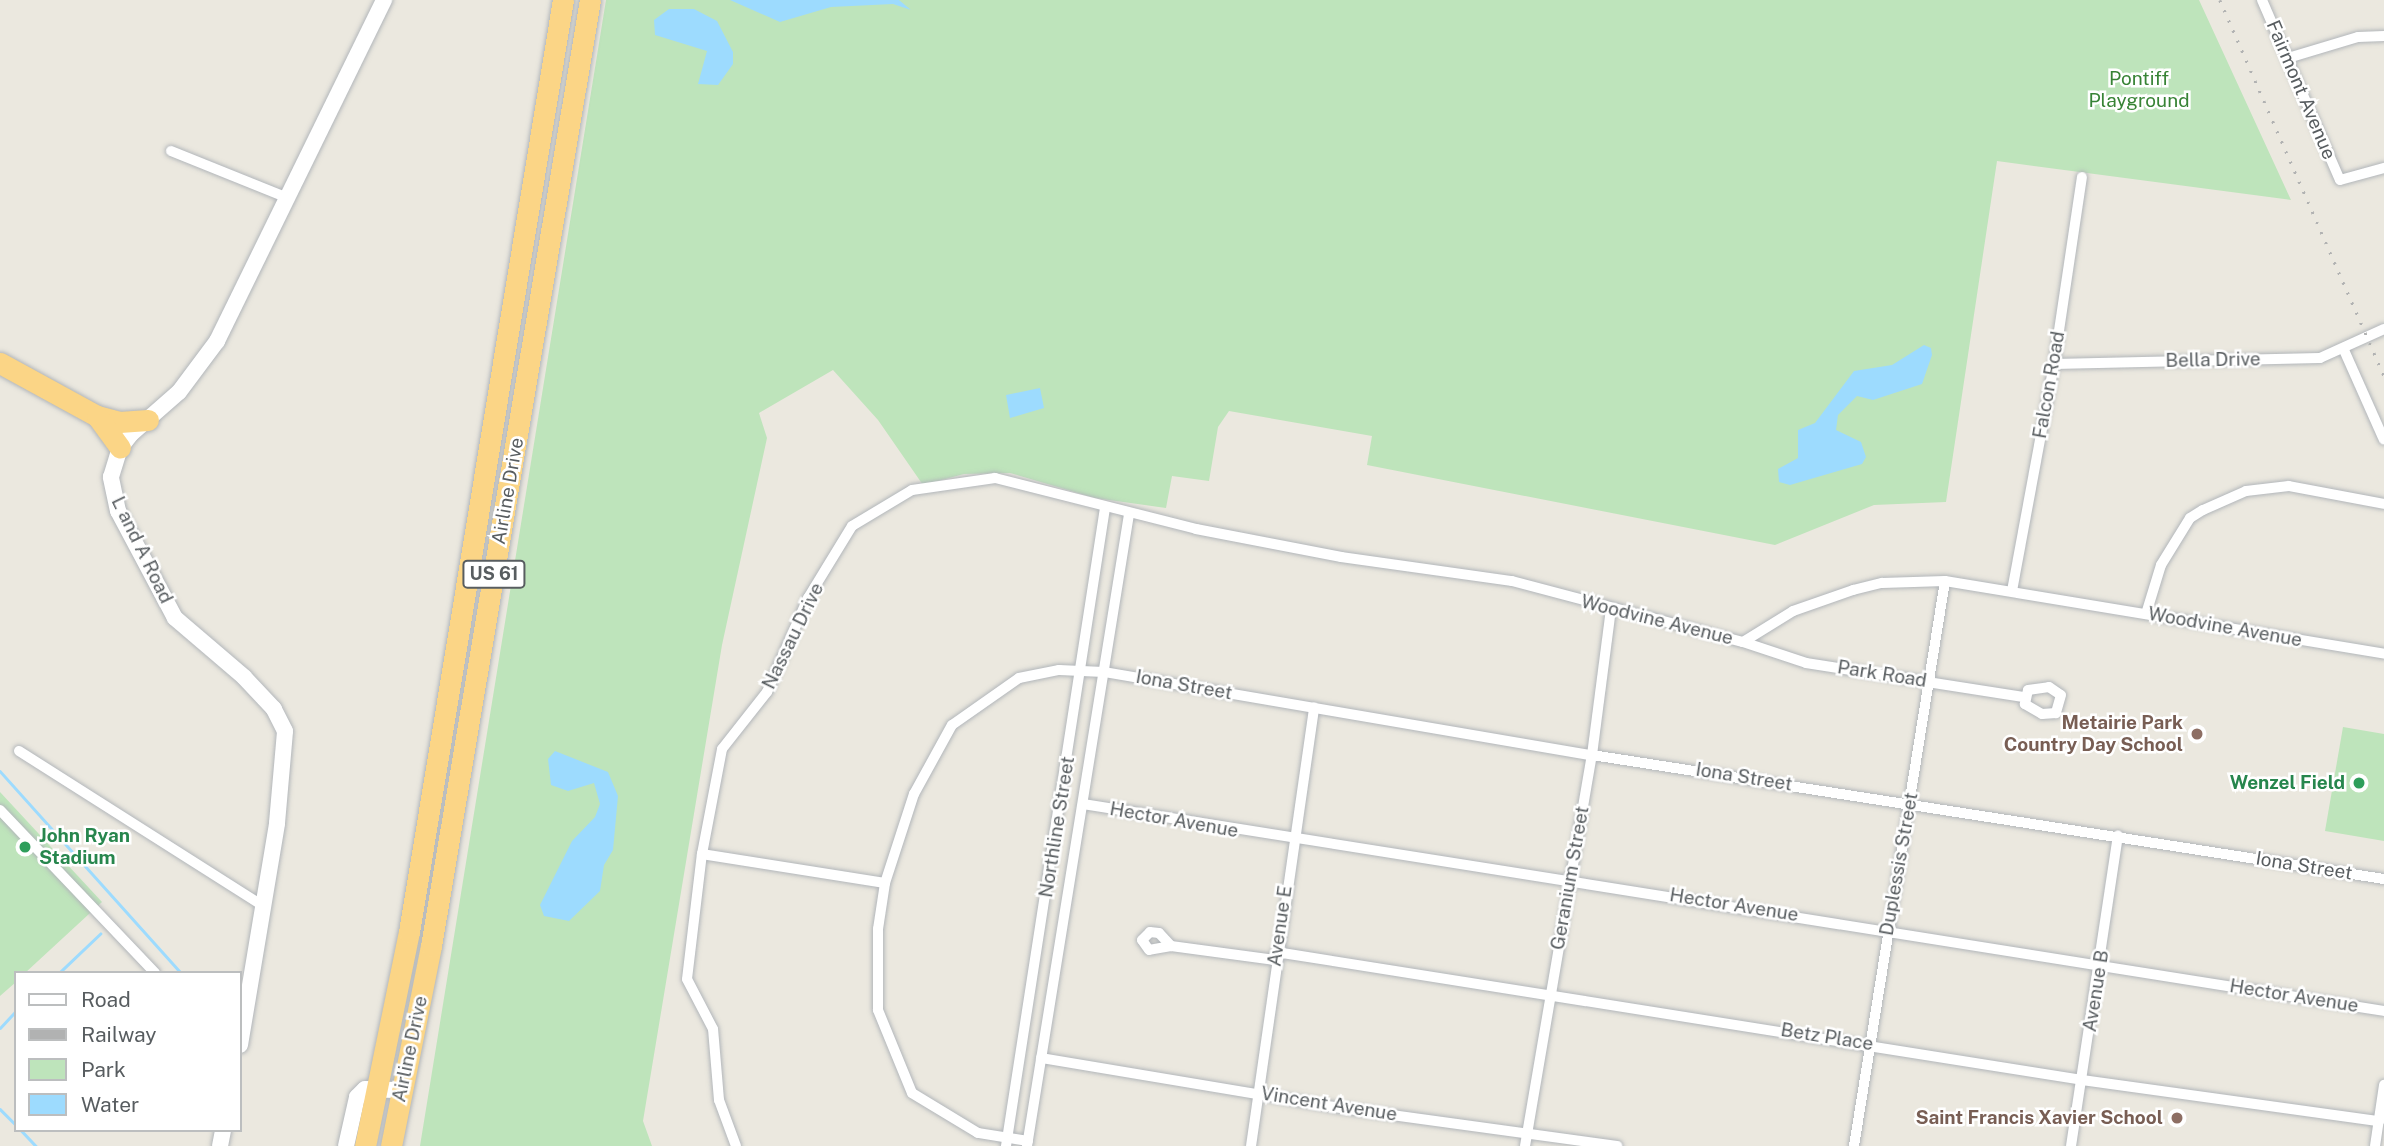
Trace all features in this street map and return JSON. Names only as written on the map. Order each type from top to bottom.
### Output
[{"type":"highway","name":"Airline Drive","points":[[365,1146],[409,933],[563,0]]},
{"type":"highway","name":"Airline Drive","points":[[391,1146],[431,946],[590,0]]},
{"type":"highway","points":[[550,81],[576,83]]},
{"type":"highway","points":[[0,363],[97,416],[119,422],[148,420]]},
{"type":"highway","points":[[97,416],[120,448]]},
{"type":"highway","points":[[476,535],[500,539]]},
{"type":"street","points":[[120,448],[179,392],[217,341],[384,0]]},
{"type":"street","name":"Fairmont Avenue","points":[[2262,0],[2340,180],[2384,168]]},
{"type":"street","points":[[2288,58],[2358,37],[2384,36]]},
{"type":"street","points":[[171,151],[288,198]]},
{"type":"street","name":"Falcon Road","points":[[2012,592],[2054,363],[2082,177]]},
{"type":"street","name":"Bella Drive","points":[[2054,363],[2320,358],[2384,329]]},
{"type":"street","points":[[2344,349],[2384,439]]},
{"type":"street","name":"L and A Road","points":[[120,448],[113,466],[112,492],[175,618],[244,677],[274,709],[285,731],[277,823],[242,1033]]},
{"type":"street","name":"Nassau Drive","points":[[736,1146],[719,1100],[713,1029],[687,979],[702,854],[722,749],[767,692],[808,598],[852,526],[912,490],[995,478],[1129,514]]},
{"type":"street","points":[[2146,614],[2161,565],[2190,517],[2203,510],[2246,491],[2289,486],[2384,504]]},
{"type":"street","name":"Northline Street","points":[[1007,1142],[1082,671],[1105,508]]},
{"type":"street","name":"Woodvine Avenue","points":[[1129,514],[1341,557],[1512,581],[1743,642],[1793,611],[1853,590],[1882,583],[1945,581],[2384,654]]},
{"type":"street","name":"Northline Street","points":[[1028,1144],[1129,514]]},
{"type":"street","name":"Duplessis Street","points":[[1854,1146],[1945,581]]},
{"type":"street","name":"Geranium Street","points":[[1525,1146],[1592,755],[1611,608]]},
{"type":"street","name":"Park Road","points":[[1743,642],[1806,663],[2023,697]]},
{"type":"street","name":"Iona Street","points":[[1028,1144],[1007,1142],[978,1133],[912,1093],[878,1010],[878,929],[885,883],[914,794],[952,726],[1019,678],[1059,670],[1104,672],[1592,755],[1910,802],[2384,878]]},
{"type":"street","name":"Avenue E","points":[[1251,1146],[1292,840],[1314,707]]},
{"type":"street","points":[[19,751],[263,906]]},
{"type":"street","name":"Hector Avenue","points":[[1083,804],[1292,840],[1569,878],[2384,1011]]},
{"type":"street","points":[[0,810],[153,971]]},
{"type":"street","name":"Avenue B","points":[[2071,1146],[2101,964],[2118,836]]},
{"type":"street","points":[[702,854],[885,883]]},
{"type":"street","name":"Betz Place","points":[[1171,946],[1276,956],[1872,1044],[2082,1080],[2379,1121]]},
{"type":"street","name":"Vincent Avenue","points":[[1041,1058],[1333,1107],[1617,1146]]},
{"type":"street","points":[[2375,1146],[2384,1085]]},
{"type":"street","points":[[346,1146],[357,1097],[365,1089],[402,1090]]},
{"type":"green space","name":"Pontiff Playground","points":[[606,0],[2199,0],[2291,200],[1997,161],[1946,502],[1874,505],[1775,545],[1367,465],[1372,436],[1229,411],[1218,427],[1209,481],[1172,476],[1166,508],[1095,498],[1010,473],[964,474],[923,485],[878,420],[833,370],[759,413],[767,438],[722,645],[643,1121],[652,1146],[420,1146]]},
{"type":"green space","name":"Wenzel Field","points":[[2343,727],[2384,734],[2384,841],[2325,831]]},
{"type":"green space","name":"John Ryan Stadium","points":[[0,792],[102,902],[27,971],[14,971],[14,984],[0,996]]},
{"type":"water","points":[[730,0],[899,0],[911,10],[893,4],[831,7],[780,22]]},
{"type":"water","points":[[669,9],[694,9],[717,21],[733,52],[733,64],[718,85],[698,84],[707,51],[655,35],[654,20]]},
{"type":"water","points":[[1924,345],[1931,348],[1932,355],[1922,384],[1873,400],[1857,396],[1838,415],[1836,430],[1861,442],[1866,457],[1862,464],[1790,485],[1779,482],[1778,469],[1798,458],[1798,430],[1815,423],[1854,371],[1892,365]]},
{"type":"water","points":[[1040,388],[1044,408],[1010,418],[1006,395]]},
{"type":"water","points":[[555,751],[608,772],[618,796],[613,850],[604,865],[600,891],[569,921],[544,916],[540,905],[572,841],[595,817],[600,804],[594,783],[568,791],[551,785],[548,759]]},
{"type":"waterway","points":[[0,771],[179,971]]},
{"type":"waterway","points":[[61,971],[100,934]]},
{"type":"waterway","points":[[0,1028],[14,1013]]},
{"type":"waterway","points":[[0,1109],[14,1123]]},
{"type":"waterway","points":[[23,1132],[36,1146]]},
{"type":"railway","points":[[2220,0],[2384,376]]},
{"type":"place","name":"Metairie Park Country Day School","points":[[2197,734]]},
{"type":"place","name":"Wenzel Field","points":[[2359,783]]},
{"type":"place","name":"John Ryan Stadium","points":[[25,847]]},
{"type":"place","name":"Saint Francis Xavier School","points":[[2177,1118]]}]
